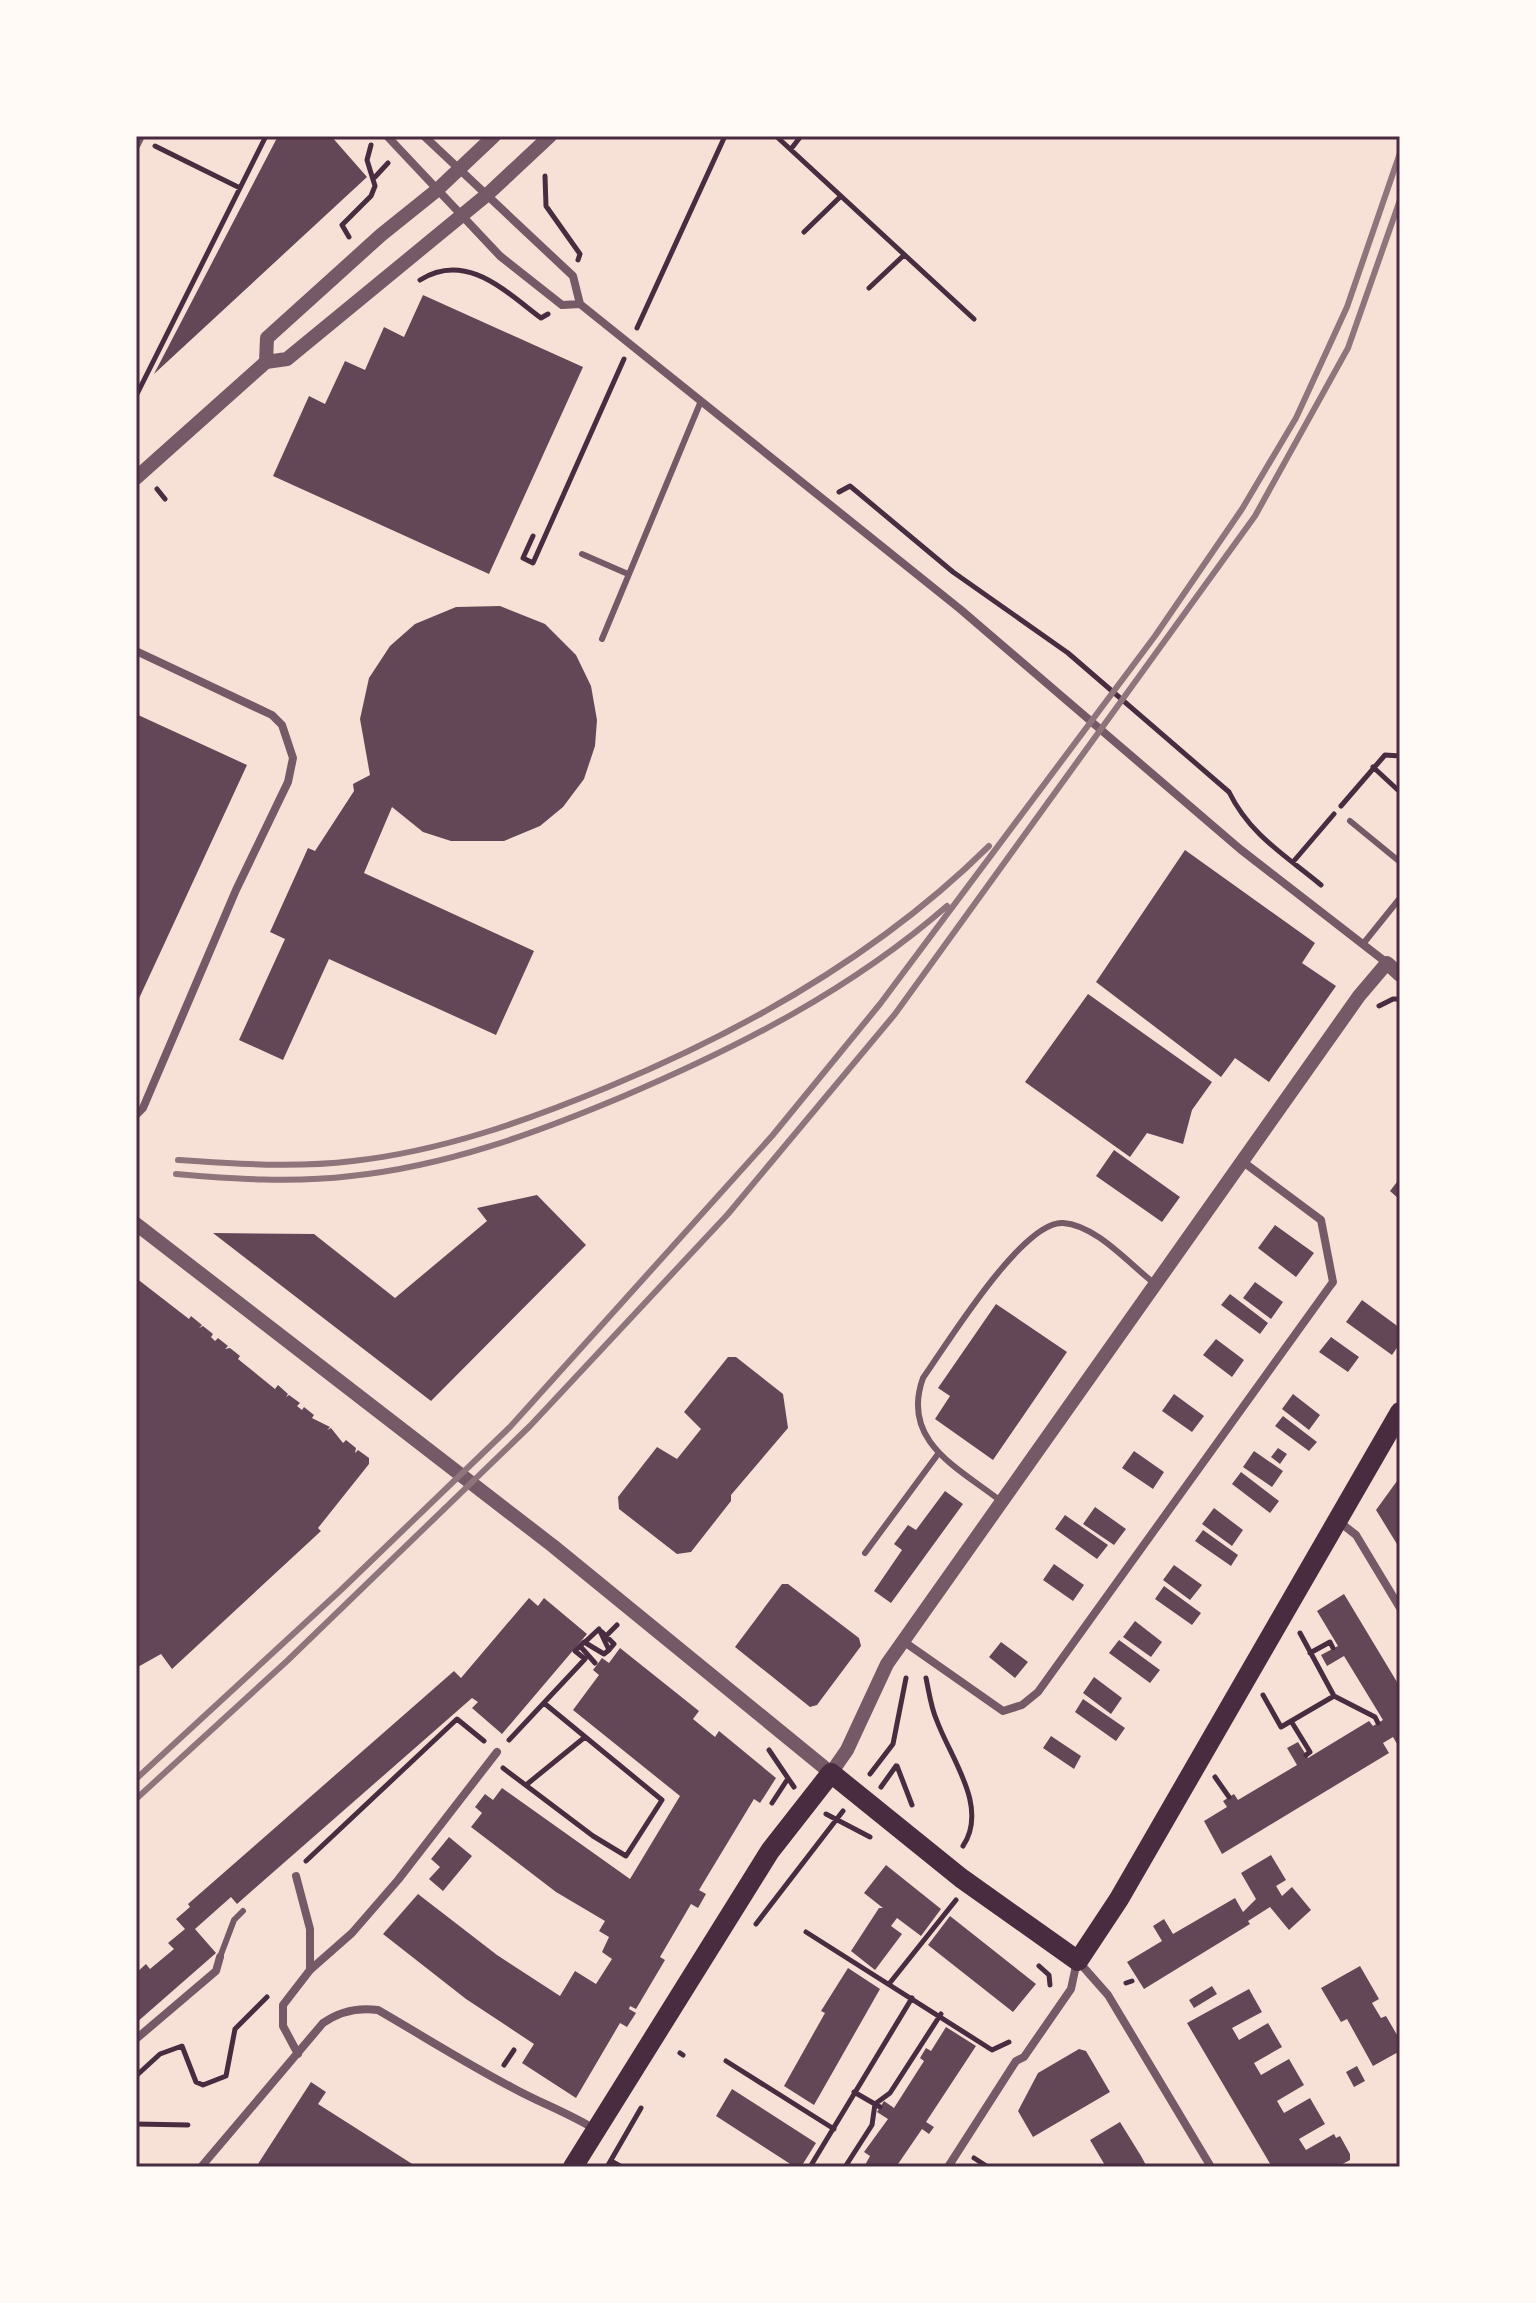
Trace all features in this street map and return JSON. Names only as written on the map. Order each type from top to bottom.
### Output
[{"type":"main road","points":[[573,2167],[770,1851],[831,1773],[961,1878],[1078,1961],[1119,1899],[1400,1412]]},
{"type":"street","points":[[136,146],[141,136]]},
{"type":"street","points":[[387,136],[500,256],[562,305],[580,304]]},
{"type":"street","points":[[424,136],[462,167],[573,276],[580,304],[1044,681],[1183,801],[1400,975]]},
{"type":"street","points":[[266,362],[267,338],[381,235],[437,190],[494,136]]},
{"type":"street","points":[[136,478],[266,362],[287,359],[489,193],[550,136]]},
{"type":"street","points":[[136,651],[272,715],[282,725],[293,758],[288,782],[175,1029],[143,1108],[136,1115]]},
{"type":"street","points":[[136,1224],[553,1546],[831,1773],[843,1758],[875,1685],[903,1641],[1350,1008],[1387,963]]},
{"type":"street","points":[[903,1641],[1003,1711],[1022,1705],[1038,1692],[1333,1282],[1321,1220],[1242,1161]]},
{"type":"street","points":[[1337,1519],[1356,1535],[1400,1608]]},
{"type":"street","points":[[298,2054],[281,2015],[283,2005],[310,1970],[352,1933],[398,1880],[494,1756]]},
{"type":"street","points":[[296,1876],[310,1929],[310,1970]]},
{"type":"street","points":[[136,2039],[216,1971],[220,1957]]},
{"type":"street","points":[[948,2167],[1016,2061],[1024,2057],[1071,1989],[1078,1961]]},
{"type":"street","points":[[1078,1961],[1108,1995],[1211,2167]]},
{"type":"street","points":[[201,2167],[335,2015],[364,2008],[378,2010],[549,2108],[566,2112],[596,2130]]},
{"type":"lane","points":[[602,639],[701,401]]},
{"type":"lane","points":[[582,554],[628,574]]},
{"type":"lane","points":[[1350,821],[1400,862]]},
{"type":"lane","points":[[1363,944],[1400,898]]},
{"type":"lane","points":[[1002,1502],[938,1454],[920,1429],[916,1398],[923,1378],[1017,1249],[1043,1226],[1064,1223],[1087,1231],[1154,1283]]},
{"type":"lane","points":[[865,1553],[938,1454]]},
{"type":"lane","points":[[220,1957],[234,1920],[243,1911]]},
{"type":"path","points":[[136,396],[266,136]]},
{"type":"path","points":[[696,197],[725,136]]},
{"type":"path","points":[[776,136],[839,198],[974,319]]},
{"type":"path","points":[[791,149],[801,136]]},
{"type":"path","points":[[368,150],[367,160],[375,178]]},
{"type":"path","points":[[173,155],[240,188]]},
{"type":"path","points":[[352,242],[342,225],[371,196],[375,178],[388,163]]},
{"type":"path","points":[[545,176],[546,206],[580,254]]},
{"type":"path","points":[[804,232],[839,198]]},
{"type":"path","points":[[540,213],[546,206]]},
{"type":"path","points":[[869,288],[903,256]]},
{"type":"path","points":[[421,280],[451,269],[483,275],[541,318]]},
{"type":"path","points":[[850,486],[953,572],[1068,653],[1229,792],[1242,818],[1255,833],[1327,890]]},
{"type":"path","points":[[157,489],[165,499]]},
{"type":"path","points":[[533,536],[523,558],[533,563],[548,527]]},
{"type":"path","points":[[1373,767],[1400,792]]},
{"type":"path","points":[[1373,1013],[1393,999],[1400,1000]]},
{"type":"path","points":[[606,1636],[618,1624]]},
{"type":"path","points":[[599,1629],[614,1644],[592,1666],[575,1651],[599,1629]]},
{"type":"path","points":[[599,1629],[606,1652]]},
{"type":"path","points":[[1302,1638],[1334,1696],[1375,1717],[1378,1723]]},
{"type":"path","points":[[1310,1653],[1330,1642],[1333,1648]]},
{"type":"path","points":[[582,1644],[606,1652]]},
{"type":"path","points":[[582,1644],[595,1663]]},
{"type":"path","points":[[494,1756],[585,1659]]},
{"type":"path","points":[[875,1767],[893,1744],[907,1674]]},
{"type":"path","points":[[926,1677],[935,1718],[973,1807],[971,1833],[963,1846]]},
{"type":"path","points":[[1266,1700],[1281,1727],[1334,1696]]},
{"type":"path","points":[[296,1876],[300,1867],[457,1719],[526,1785],[593,1836],[626,1856],[662,1800],[544,1703]]},
{"type":"path","points":[[1291,1721],[1310,1752],[1306,1755]]},
{"type":"path","points":[[526,1785],[585,1737]]},
{"type":"path","points":[[768,1753],[787,1780],[772,1803]]},
{"type":"path","points":[[880,1788],[897,1766],[916,1812]]},
{"type":"path","points":[[1215,1777],[1229,1797]]},
{"type":"path","points":[[750,1931],[843,1811]]},
{"type":"path","points":[[835,1822],[849,1828]]},
{"type":"path","points":[[889,1984],[957,1899]]},
{"type":"path","points":[[806,1932],[941,2014],[992,2050],[1013,2040]]},
{"type":"path","points":[[136,2076],[160,2054],[182,2046],[196,2082],[203,2085],[226,2076],[235,2029],[269,1994]]},
{"type":"path","points":[[810,2167],[912,1998]]},
{"type":"path","points":[[845,2167],[872,2125],[878,2106],[920,2052],[941,2014]]},
{"type":"path","points":[[506,2062],[514,2050]]},
{"type":"path","points":[[672,2059],[680,2053]]},
{"type":"path","points":[[726,2061],[834,2129]]},
{"type":"path","points":[[854,2092],[878,2106]]},
{"type":"path","points":[[622,2167],[609,2164],[649,2095]]},
{"type":"path","points":[[136,2124],[188,2125]]},
{"type":"building","points":[[278,136],[331,136],[367,177],[154,374]]},
{"type":"building","points":[[423,295],[583,367],[489,574],[273,476],[309,396],[325,404],[345,361],[365,370],[384,327],[404,337]]},
{"type":"building","points":[[500,606],[545,624],[576,655],[591,686],[597,720],[595,746],[584,779],[563,807],[540,826],[504,841],[451,841],[423,832],[392,807],[364,873],[534,951],[496,1035],[329,959],[283,1060],[239,1040],[285,939],[270,932],[308,848],[315,851],[354,791],[353,784],[370,775],[360,719],[369,678],[390,646],[415,624],[456,607]]},
{"type":"building","points":[[136,714],[247,765],[136,1005]]},
{"type":"building","points":[[1185,850],[1315,943],[1302,963],[1336,986],[1269,1082],[1235,1058],[1221,1077],[1096,982]]},
{"type":"building","points":[[1088,994],[1212,1082],[1192,1110],[1183,1144],[1147,1133],[1130,1157],[1025,1082]]},
{"type":"building","points":[[1114,1150],[1180,1197],[1162,1222],[1096,1176]]},
{"type":"building","points":[[1400,1178],[1400,1200],[1390,1191]]},
{"type":"building","points":[[537,1195],[586,1245],[431,1401],[213,1233],[314,1234],[395,1298],[487,1221],[477,1208]]},
{"type":"building","points":[[1275,1225],[1314,1253],[1296,1277],[1258,1248]]},
{"type":"building","points":[[136,1278],[189,1319],[191,1316],[202,1325],[199,1328],[203,1326],[213,1334],[211,1337],[215,1341],[218,1338],[228,1346],[225,1349],[230,1348],[240,1356],[238,1359],[275,1389],[278,1385],[288,1394],[286,1397],[289,1395],[300,1403],[297,1406],[302,1410],[304,1407],[314,1415],[312,1418],[330,1427],[327,1430],[331,1428],[343,1443],[346,1440],[356,1448],[355,1453],[358,1450],[369,1458],[369,1464],[318,1528],[321,1531],[172,1669],[161,1654],[136,1668]]},
{"type":"building","points":[[1255,1282],[1283,1302],[1271,1319],[1243,1298]]},
{"type":"building","points":[[1230,1294],[1268,1323],[1260,1334],[1221,1305]]},
{"type":"building","points":[[1362,1300],[1400,1328],[1400,1343],[1392,1355],[1346,1322]]},
{"type":"building","points":[[996,1304],[1067,1352],[993,1460],[935,1419],[950,1396],[938,1388]]},
{"type":"building","points":[[1331,1337],[1359,1357],[1348,1372],[1319,1352]]},
{"type":"building","points":[[1216,1339],[1244,1360],[1232,1377],[1203,1355]]},
{"type":"building","points":[[728,1357],[736,1357],[783,1394],[788,1428],[731,1495],[731,1501],[691,1552],[677,1554],[619,1509],[618,1497],[657,1447],[677,1459],[701,1429],[684,1412]]},
{"type":"building","points":[[1174,1394],[1204,1416],[1192,1432],[1162,1411]]},
{"type":"building","points":[[1293,1394],[1320,1415],[1309,1430],[1282,1409]]},
{"type":"building","points":[[1283,1416],[1317,1442],[1309,1451],[1275,1426]]},
{"type":"building","points":[[1278,1448],[1287,1454],[1280,1464],[1271,1457]]},
{"type":"building","points":[[1134,1451],[1164,1472],[1153,1489],[1122,1468]]},
{"type":"building","points":[[1254,1451],[1283,1471],[1272,1487],[1243,1467]]},
{"type":"building","points":[[1241,1472],[1279,1501],[1270,1513],[1232,1484]]},
{"type":"building","points":[[1397,1481],[1400,1483],[1400,1549],[1376,1510]]},
{"type":"building","points":[[945,1491],[963,1504],[891,1603],[874,1591],[902,1550],[894,1544],[908,1525],[916,1530]]},
{"type":"building","points":[[1095,1507],[1126,1529],[1114,1545],[1083,1524]]},
{"type":"building","points":[[1214,1508],[1243,1530],[1232,1546],[1202,1524]]},
{"type":"building","points":[[1065,1515],[1108,1545],[1097,1559],[1055,1529]]},
{"type":"building","points":[[1203,1530],[1238,1555],[1231,1566],[1195,1541]]},
{"type":"building","points":[[1054,1564],[1084,1585],[1073,1601],[1043,1580]]},
{"type":"building","points":[[1174,1565],[1202,1585],[1190,1600],[1163,1580]]},
{"type":"building","points":[[782,1584],[788,1584],[859,1638],[861,1646],[817,1705],[810,1707],[735,1647]]},
{"type":"building","points":[[1164,1586],[1201,1613],[1192,1625],[1155,1599]]},
{"type":"building","points":[[1344,1594],[1400,1687],[1400,1749],[1393,1737],[1383,1743],[1389,1753],[1222,1854],[1204,1821],[1227,1807],[1223,1801],[1234,1794],[1238,1800],[1297,1765],[1287,1748],[1298,1742],[1308,1758],[1369,1721],[1373,1726],[1383,1720],[1344,1656],[1327,1666],[1321,1655],[1338,1646],[1317,1611]]},
{"type":"building","points":[[529,1598],[538,1606],[544,1598],[587,1634],[502,1734],[472,1708],[478,1702],[472,1698],[237,1904],[231,1897],[195,1929],[216,1953],[136,2023],[136,1973],[146,1964],[150,1969],[174,1949],[168,1943],[185,1929],[176,1919],[190,1907],[188,1904],[454,1671],[461,1678]]},
{"type":"building","points":[[1135,1621],[1162,1642],[1151,1657],[1123,1637]]},
{"type":"building","points":[[1119,1640],[1160,1670],[1150,1683],[1109,1653]]},
{"type":"building","points":[[1001,1642],[1028,1662],[1015,1678],[989,1657]]},
{"type":"building","points":[[620,1648],[699,1711],[693,1719],[715,1737],[719,1731],[776,1778],[760,1803],[754,1799],[699,1890],[706,1894],[698,1908],[691,1904],[660,1957],[665,1960],[636,2009],[630,2006],[629,2009],[636,2013],[627,2027],[620,2023],[576,2098],[522,2063],[534,2044],[466,1999],[383,1934],[418,1894],[497,1955],[560,1996],[575,1971],[596,1984],[612,1959],[602,1952],[609,1937],[599,1931],[605,1921],[556,1892],[471,1827],[482,1813],[475,1807],[485,1794],[493,1800],[502,1788],[630,1879],[680,1796],[573,1710],[599,1675],[593,1670],[602,1658],[609,1663]]},
{"type":"building","points":[[1094,1677],[1122,1698],[1111,1714],[1083,1693]]},
{"type":"building","points":[[1083,1699],[1125,1728],[1116,1741],[1075,1712]]},
{"type":"building","points":[[1051,1736],[1081,1756],[1074,1769],[1043,1748]]},
{"type":"building","points":[[449,1837],[472,1856],[443,1891],[429,1879],[440,1867],[431,1859]]},
{"type":"building","points":[[1271,1855],[1286,1880],[1276,1886],[1282,1896],[1292,1887],[1311,1910],[1289,1930],[1270,1907],[1248,1921],[1250,1924],[1144,1989],[1127,1962],[1162,1941],[1153,1926],[1164,1919],[1173,1934],[1235,1898],[1243,1912],[1256,1899],[1241,1873]]},
{"type":"building","points":[[886,1865],[941,1909],[921,1936],[897,1918],[891,1926],[902,1934],[875,1970],[851,1951],[879,1908],[883,1908],[864,1893]]},
{"type":"building","points":[[950,1916],[1036,1984],[1013,2012],[928,1945]]},
{"type":"building","points":[[1360,1966],[1379,1999],[1372,2003],[1381,2018],[1386,2016],[1400,2040],[1400,2051],[1373,2066],[1347,2019],[1341,2022],[1321,1988]]},
{"type":"building","points":[[848,1968],[880,1989],[814,2105],[784,2086],[825,2013],[821,2011]]},
{"type":"building","points":[[1212,1986],[1217,1994],[1194,2008],[1189,2000]]},
{"type":"building","points":[[1249,1989],[1262,2012],[1232,2028],[1239,2040],[1268,2023],[1282,2047],[1254,2063],[1261,2075],[1289,2059],[1304,2085],[1277,2101],[1284,2113],[1310,2098],[1325,2124],[1299,2139],[1306,2150],[1334,2134],[1336,2138],[1340,2136],[1350,2160],[1337,2167],[1272,2167],[1187,2023]]},
{"type":"building","points":[[946,2027],[976,2046],[926,2122],[934,2127],[929,2134],[922,2129],[896,2167],[864,2167],[870,2156],[864,2152],[888,2119],[877,2112],[884,2101],[894,2108],[924,2061],[920,2058],[926,2048],[931,2051]]},
{"type":"building","points":[[1079,2049],[1086,2051],[1110,2092],[1033,2137],[1018,2111],[1038,2073]]},
{"type":"building","points":[[1357,2066],[1365,2081],[1354,2087],[1346,2072]]},
{"type":"building","points":[[311,2082],[326,2092],[318,2104],[417,2167],[256,2167]]},
{"type":"building","points":[[732,2089],[816,2143],[801,2167],[795,2167],[716,2116]]},
{"type":"building","points":[[1120,2122],[1147,2167],[1106,2167],[1090,2140]]},
{"type":"railway","points":[[136,1779],[342,1589],[510,1427],[772,1136],[880,1004],[1155,636],[1242,509],[1296,418],[1347,307],[1400,153]]},
{"type":"railway","points":[[136,1799],[287,1661],[530,1426],[728,1214],[895,1014],[1255,516],[1348,348],[1400,200]]},
{"type":"railway","points":[[178,1160],[288,1165],[386,1156],[483,1133],[577,1100],[711,1040],[810,985],[904,921],[989,846]]},
{"type":"railway","points":[[176,1174],[285,1180],[351,1176],[456,1156],[524,1135],[624,1096],[710,1057],[793,1014],[873,964],[947,906]]}]
